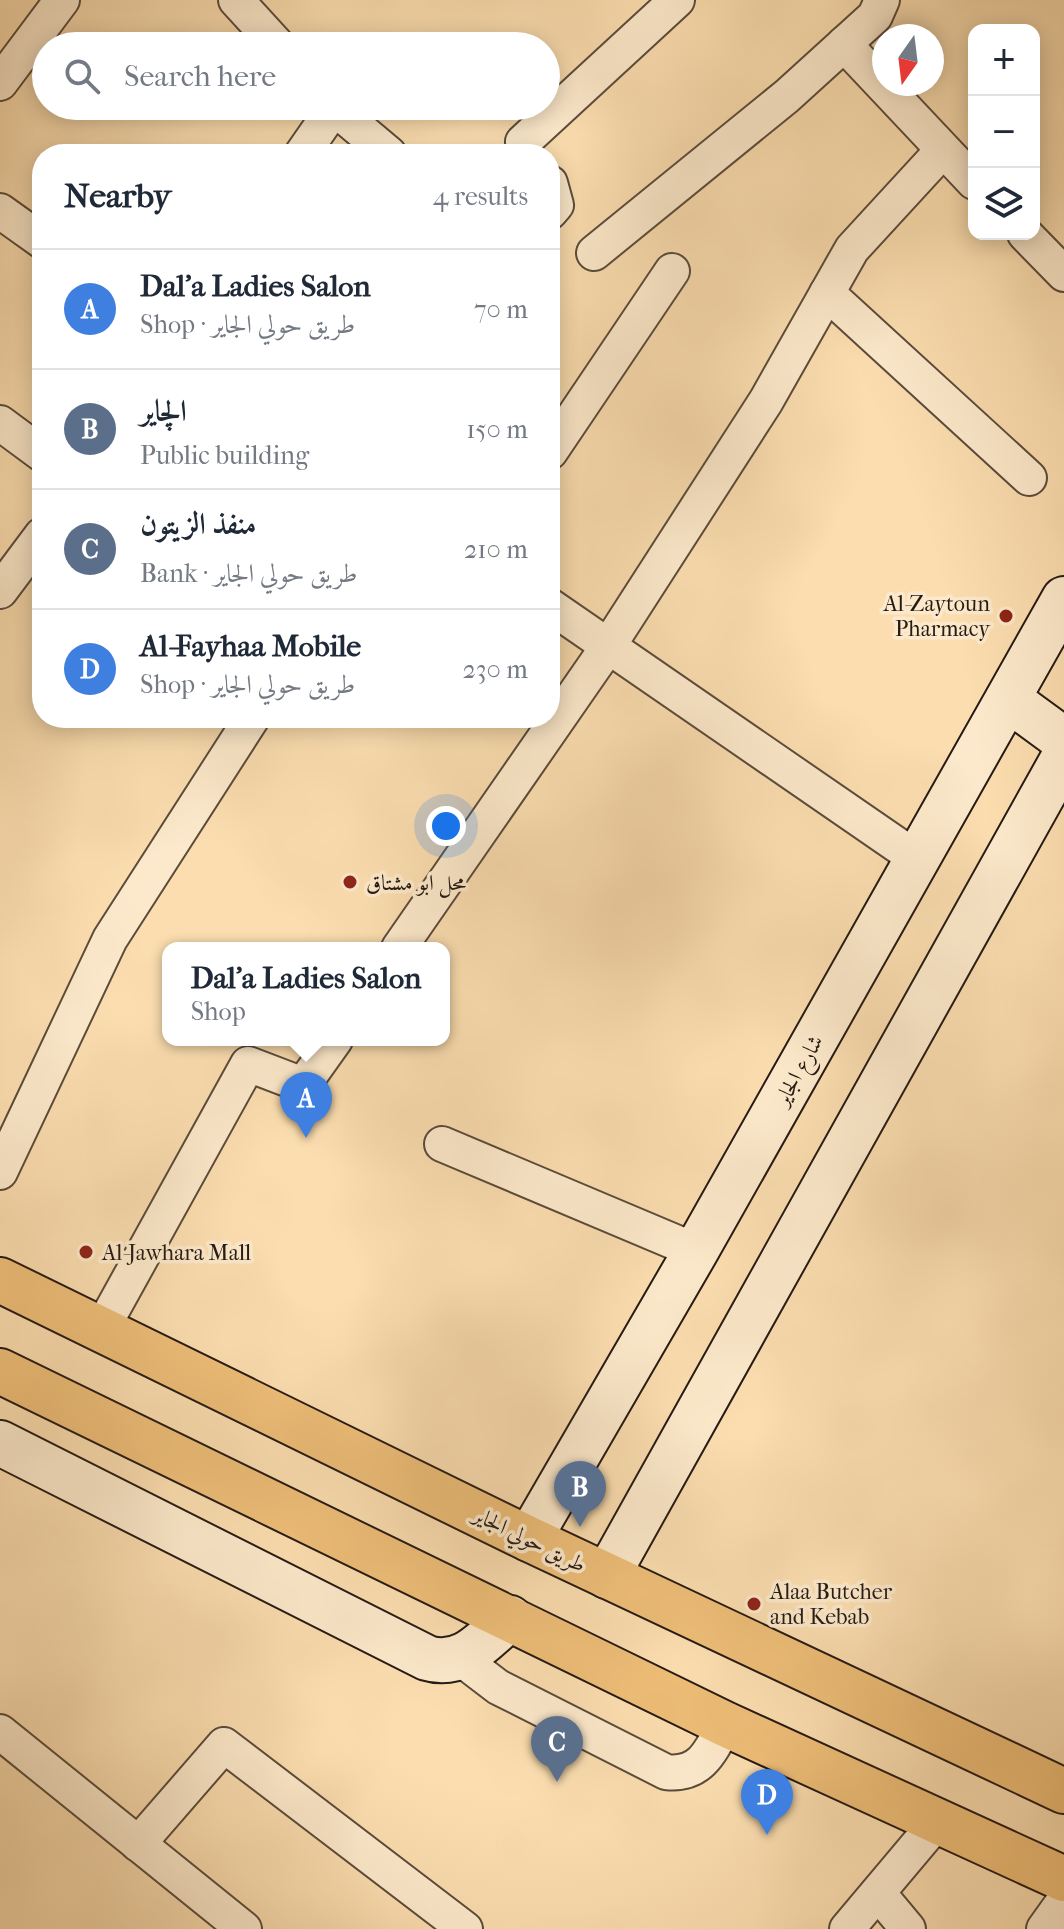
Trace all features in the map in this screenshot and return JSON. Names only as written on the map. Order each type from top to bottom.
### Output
[{"type":"highway","name":"طريق حولي الجاير","points":[[0,1280],[529,1539],[1064,1791]]},
{"type":"highway","points":[[0,1371],[725,1724],[1064,1879]]},
{"type":"street","points":[[38,32],[62,0]]},
{"type":"street","points":[[236,0],[265,32]]},
{"type":"street","points":[[560,108],[677,0]]},
{"type":"street","points":[[594,253],[787,96],[875,16],[882,0]]},
{"type":"street","points":[[0,83],[32,40]]},
{"type":"street","points":[[844,44],[968,176]]},
{"type":"street","points":[[309,144],[324,120]]},
{"type":"street","points":[[348,120],[377,144]]},
{"type":"street","points":[[523,144],[547,120]]},
{"type":"street","points":[[560,716],[766,401],[852,249],[943,150]]},
{"type":"street","points":[[0,211],[32,234]]},
{"type":"street","points":[[1031,240],[1064,274]]},
{"type":"street","points":[[562,408],[672,271]]},
{"type":"street","points":[[827,293],[1029,478]]},
{"type":"street","points":[[0,423],[32,447]]},
{"type":"street","points":[[0,591],[32,548]]},
{"type":"street","name":"شارع الجاير","points":[[529,1539],[696,1251],[1064,599]]},
{"type":"street","points":[[560,613],[916,858]]},
{"type":"street","points":[[1008,699],[1064,740]]},
{"type":"street","points":[[0,1172],[110,939],[246,728]]},
{"type":"street","points":[[403,942],[552,728]]},
{"type":"street","points":[[607,1576],[1064,757]]},
{"type":"street","points":[[101,1330],[248,1064],[303,1085],[331,1046]]},
{"type":"street","points":[[442,1144],[696,1251]]},
{"type":"street","points":[[0,1443],[427,1658],[449,1661],[460,1658],[510,1618]]},
{"type":"street","points":[[460,1658],[498,1687],[666,1772],[680,1773],[698,1767],[725,1724]]},
{"type":"street","points":[[0,1732],[244,1929]]},
{"type":"street","points":[[138,1844],[224,1745],[465,1929]]},
{"type":"street","points":[[847,1929],[937,1822]]},
{"type":"street","points":[[878,1893],[908,1929]]},
{"type":"street","points":[[1044,1929],[1064,1901]]},
{"type":"place","name":"Al-Zaytoun Pharmacy","points":[[1006,616]]},
{"type":"place","name":"محل ابو مشتاق","points":[[350,882]]},
{"type":"place","name":"Dal’a Ladies Salon","points":[[306,1138]]},
{"type":"place","name":"Al-Jawhara Mall","points":[[86,1252]]},
{"type":"place","name":"الچاير","points":[[580,1527]]},
{"type":"place","name":"Alaa Butcher and Kebab","points":[[754,1604]]},
{"type":"place","name":"منفذ الزيتون","points":[[557,1782]]},
{"type":"place","name":"Al-Fayhaa Mobile","points":[[767,1835]]}]
